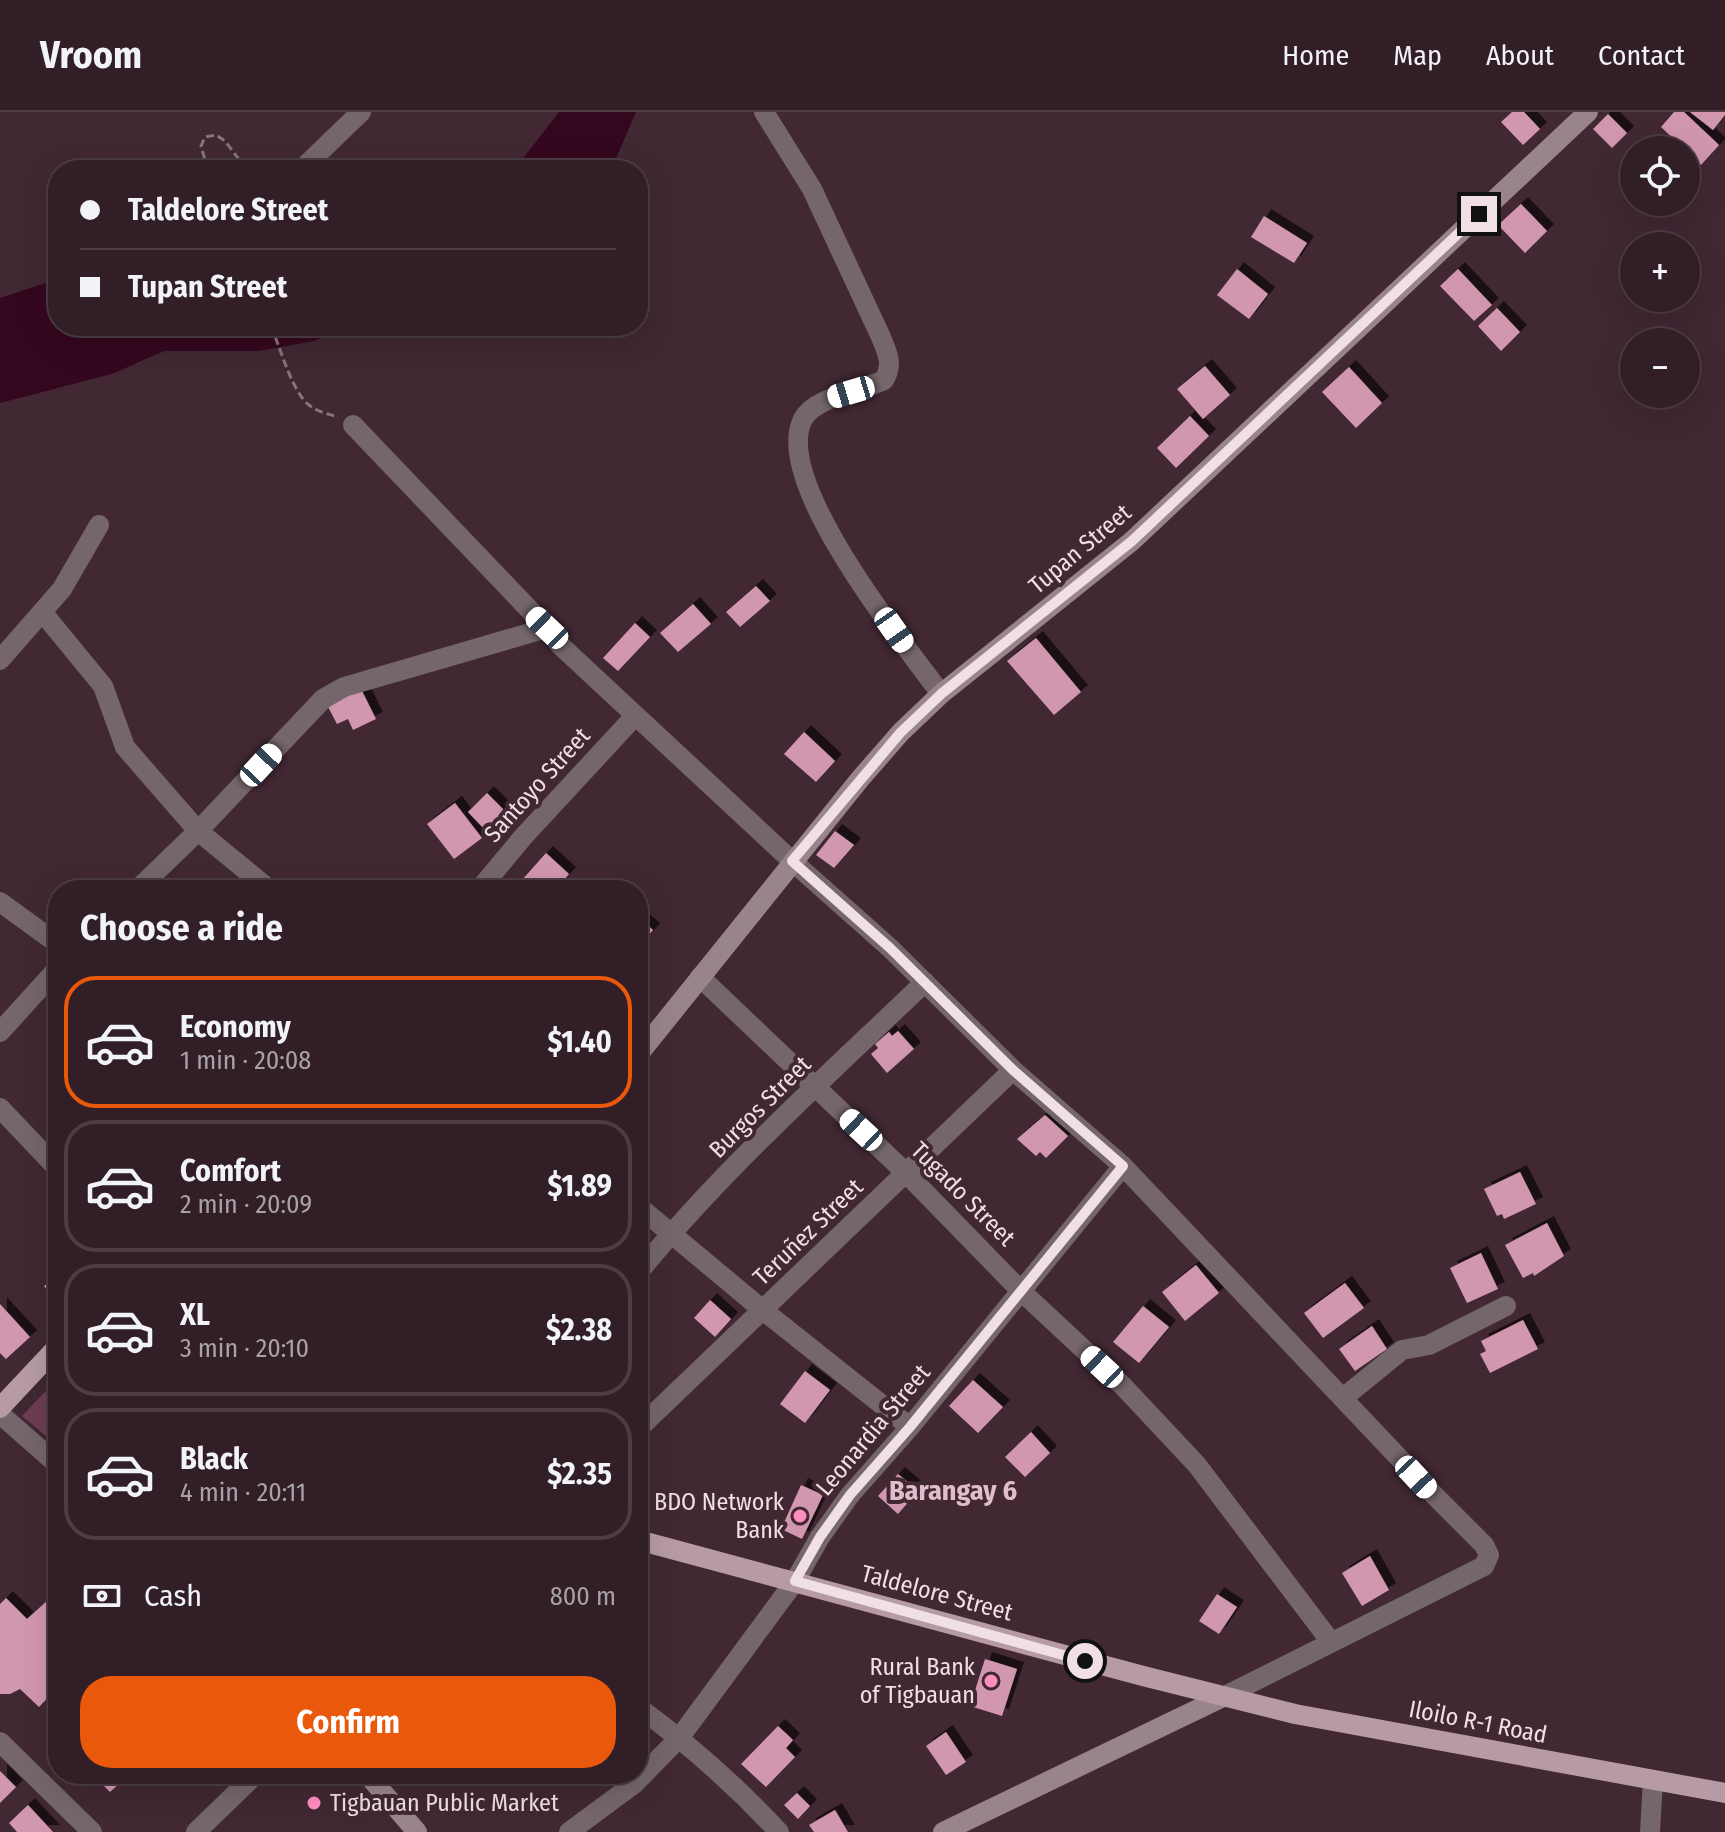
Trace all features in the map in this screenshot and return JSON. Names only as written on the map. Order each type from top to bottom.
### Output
[{"type":"main road","name":"Tupan Street","points":[[648,1042],[792,861],[901,732],[941,694],[1132,541],[1588,112]]},
{"type":"main road","points":[[0,1411],[48,1357]]},
{"type":"main road","name":"Taldelore Street","points":[[648,1543],[1223,1697]]},
{"type":"main road","points":[[943,1832],[1223,1697]]},
{"type":"main road","name":"Iloilo R-1 Road","points":[[1223,1697],[1310,1717],[1725,1793]]},
{"type":"main road","points":[[376,1784],[417,1832]]},
{"type":"street","points":[[311,160],[361,112]]},
{"type":"street","points":[[764,112],[812,189],[880,335],[888,354],[890,370],[884,380],[827,400],[804,417],[798,438],[798,453],[809,493],[831,538],[941,694]]},
{"type":"street","points":[[353,425],[561,646],[890,948],[1013,1070],[1123,1166],[1484,1545],[1489,1555],[1484,1566],[1223,1697]]},
{"type":"street","points":[[0,660],[62,589],[99,525]]},
{"type":"street","points":[[43,613],[103,686],[125,747],[198,831],[258,880]]},
{"type":"street","points":[[147,880],[323,699],[344,687],[547,628]]},
{"type":"street","name":"Santoyo Street","points":[[487,880],[635,716]]},
{"type":"street","points":[[0,902],[48,937]]},
{"type":"street","name":"Tugado Street","points":[[700,977],[906,1173],[1020,1290],[1123,1386],[1197,1465],[1331,1642]]},
{"type":"street","points":[[0,1032],[48,979]]},
{"type":"street","name":"Burgos Street","points":[[648,1261],[671,1233],[815,1088],[925,982]]},
{"type":"street","name":"Teruñez Street","points":[[648,1420],[1013,1070]]},
{"type":"street","points":[[0,1108],[48,1158]]},
{"type":"street","name":"Leonardia Street","points":[[648,1770],[680,1737],[795,1581],[820,1537],[850,1495],[910,1427],[1123,1166]]},
{"type":"street","points":[[648,1214],[910,1427]]},
{"type":"street","points":[[1343,1398],[1402,1350],[1429,1345],[1506,1306]]},
{"type":"street","points":[[0,1411],[48,1456]]},
{"type":"street","points":[[648,1714],[680,1737],[779,1832]]},
{"type":"street","points":[[0,1742],[92,1832]]},
{"type":"street","points":[[1650,1832],[1653,1780]]},
{"type":"street","points":[[196,1832],[246,1784]]},
{"type":"street","name":"Leonardia Street","points":[[569,1832],[634,1784]]},
{"type":"path","points":[[205,160],[201,146],[205,137],[216,135],[225,141],[239,160]]},
{"type":"path","points":[[275,336],[306,403],[319,412],[343,418],[353,425]]},
{"type":"shaded area","points":[[559,112],[636,112],[615,160],[522,160]]},
{"type":"shaded area","points":[[48,282],[48,336],[325,336],[315,341],[258,351],[164,351],[112,374],[0,403],[0,298]]},
{"type":"shaded area","points":[[48,1389],[48,1438],[22,1416]]},
{"type":"building","points":[[1512,112],[1524,112],[1540,129],[1523,145],[1501,122]]},
{"type":"building","points":[[1674,112],[1684,112],[1719,145],[1701,165],[1700,136],[1670,136],[1661,127]]},
{"type":"building","points":[[1690,112],[1725,112],[1725,115],[1713,130]]},
{"type":"building","points":[[1608,114],[1627,133],[1620,136],[1612,148],[1593,129]]},
{"type":"building","points":[[1521,204],[1547,231],[1525,253],[1498,225]]},
{"type":"building","points":[[1264,216],[1307,243],[1294,263],[1251,237]]},
{"type":"building","points":[[1237,269],[1268,294],[1249,319],[1217,295]]},
{"type":"building","points":[[1458,269],[1492,305],[1474,321],[1440,286]]},
{"type":"building","points":[[1497,308],[1520,332],[1501,351],[1478,326]]},
{"type":"building","points":[[1205,366],[1230,395],[1203,419],[1177,389]]},
{"type":"building","points":[[1349,367],[1382,403],[1356,428],[1322,392]]},
{"type":"building","points":[[1190,416],[1209,436],[1176,468],[1157,448]]},
{"type":"building","points":[[756,586],[770,601],[740,627],[726,612]]},
{"type":"building","points":[[693,604],[711,624],[678,652],[660,633]]},
{"type":"building","points":[[635,623],[650,637],[618,671],[603,658]]},
{"type":"building","points":[[1036,638],[1081,692],[1054,715],[1007,661]]},
{"type":"building","points":[[361,689],[376,719],[353,730],[348,719],[337,724],[327,705]]},
{"type":"building","points":[[804,732],[835,761],[816,782],[784,754]]},
{"type":"building","points":[[487,793],[509,815],[489,834],[468,812]]},
{"type":"building","points":[[455,803],[482,838],[454,859],[427,824]]},
{"type":"building","points":[[835,831],[854,845],[834,868],[816,855]]},
{"type":"building","points":[[546,853],[569,874],[564,880],[522,880]]},
{"type":"building","points":[[898,1031],[914,1049],[887,1073],[871,1054],[878,1048],[875,1044],[889,1032],[892,1036]]},
{"type":"building","points":[[1045,1115],[1068,1136],[1046,1158],[1040,1152],[1036,1156],[1017,1139]]},
{"type":"building","points":[[1520,1172],[1536,1204],[1504,1219],[1502,1214],[1497,1216],[1484,1189]]},
{"type":"building","points":[[1547,1223],[1564,1256],[1534,1276],[1533,1273],[1523,1278],[1505,1245]]},
{"type":"building","points":[[1481,1253],[1498,1289],[1467,1303],[1450,1268]]},
{"type":"building","points":[[1196,1265],[1219,1293],[1185,1321],[1162,1292]]},
{"type":"building","points":[[1345,1283],[1364,1308],[1323,1338],[1304,1313]]},
{"type":"building","points":[[710,1300],[731,1319],[715,1337],[694,1318]]},
{"type":"building","points":[[0,1304],[30,1337],[6,1359],[0,1353]]},
{"type":"building","points":[[1143,1306],[1169,1327],[1139,1363],[1113,1342]]},
{"type":"building","points":[[1523,1320],[1538,1349],[1490,1373],[1480,1354],[1486,1351],[1481,1341]]},
{"type":"building","points":[[1372,1326],[1387,1349],[1355,1371],[1339,1349]]},
{"type":"building","points":[[805,1371],[830,1390],[805,1423],[780,1404]]},
{"type":"building","points":[[973,1380],[1003,1407],[978,1433],[949,1406]]},
{"type":"building","points":[[1031,1432],[1050,1453],[1025,1477],[1005,1457]]},
{"type":"building","points":[[898,1474],[918,1491],[898,1514],[878,1496]]},
{"type":"building","points":[[801,1485],[823,1495],[802,1539],[781,1529]]},
{"type":"building","points":[[1370,1556],[1389,1590],[1362,1606],[1342,1573]]},
{"type":"building","points":[[1217,1594],[1237,1607],[1219,1634],[1199,1621]]},
{"type":"building","points":[[6,1598],[27,1619],[48,1600],[48,1698],[39,1707],[20,1689],[10,1694],[0,1694],[0,1604]]},
{"type":"building","points":[[985,1659],[1017,1669],[1002,1716],[970,1706]]},
{"type":"building","points":[[778,1726],[793,1740],[786,1748],[795,1757],[766,1787],[741,1764]]},
{"type":"building","points":[[946,1732],[966,1762],[946,1775],[926,1746]]},
{"type":"building","points":[[0,1771],[16,1787],[0,1803]]},
{"type":"building","points":[[102,1784],[119,1784],[110,1792]]},
{"type":"building","points":[[797,1793],[810,1806],[798,1819],[784,1805]]},
{"type":"building","points":[[28,1805],[53,1832],[17,1832],[9,1823]]},
{"type":"building","points":[[835,1810],[848,1832],[814,1832],[809,1825]]},
{"type":"place","name":"BDO Network Bank","points":[[800,1516]]},
{"type":"place","name":"Rural Bank of Tigbauan","points":[[991,1681]]},
{"type":"place","name":"Tigbauan Public Market","points":[[314,1803]]},
{"type":"district","name":"Barangay 6","points":[[953,1490]]},
{"type":"route","points":[[1085,1661],[795,1581],[820,1537],[850,1495],[910,1427],[1123,1166],[1013,1070],[890,948],[792,861],[901,732],[941,694],[1132,541],[1479,214]]}]
